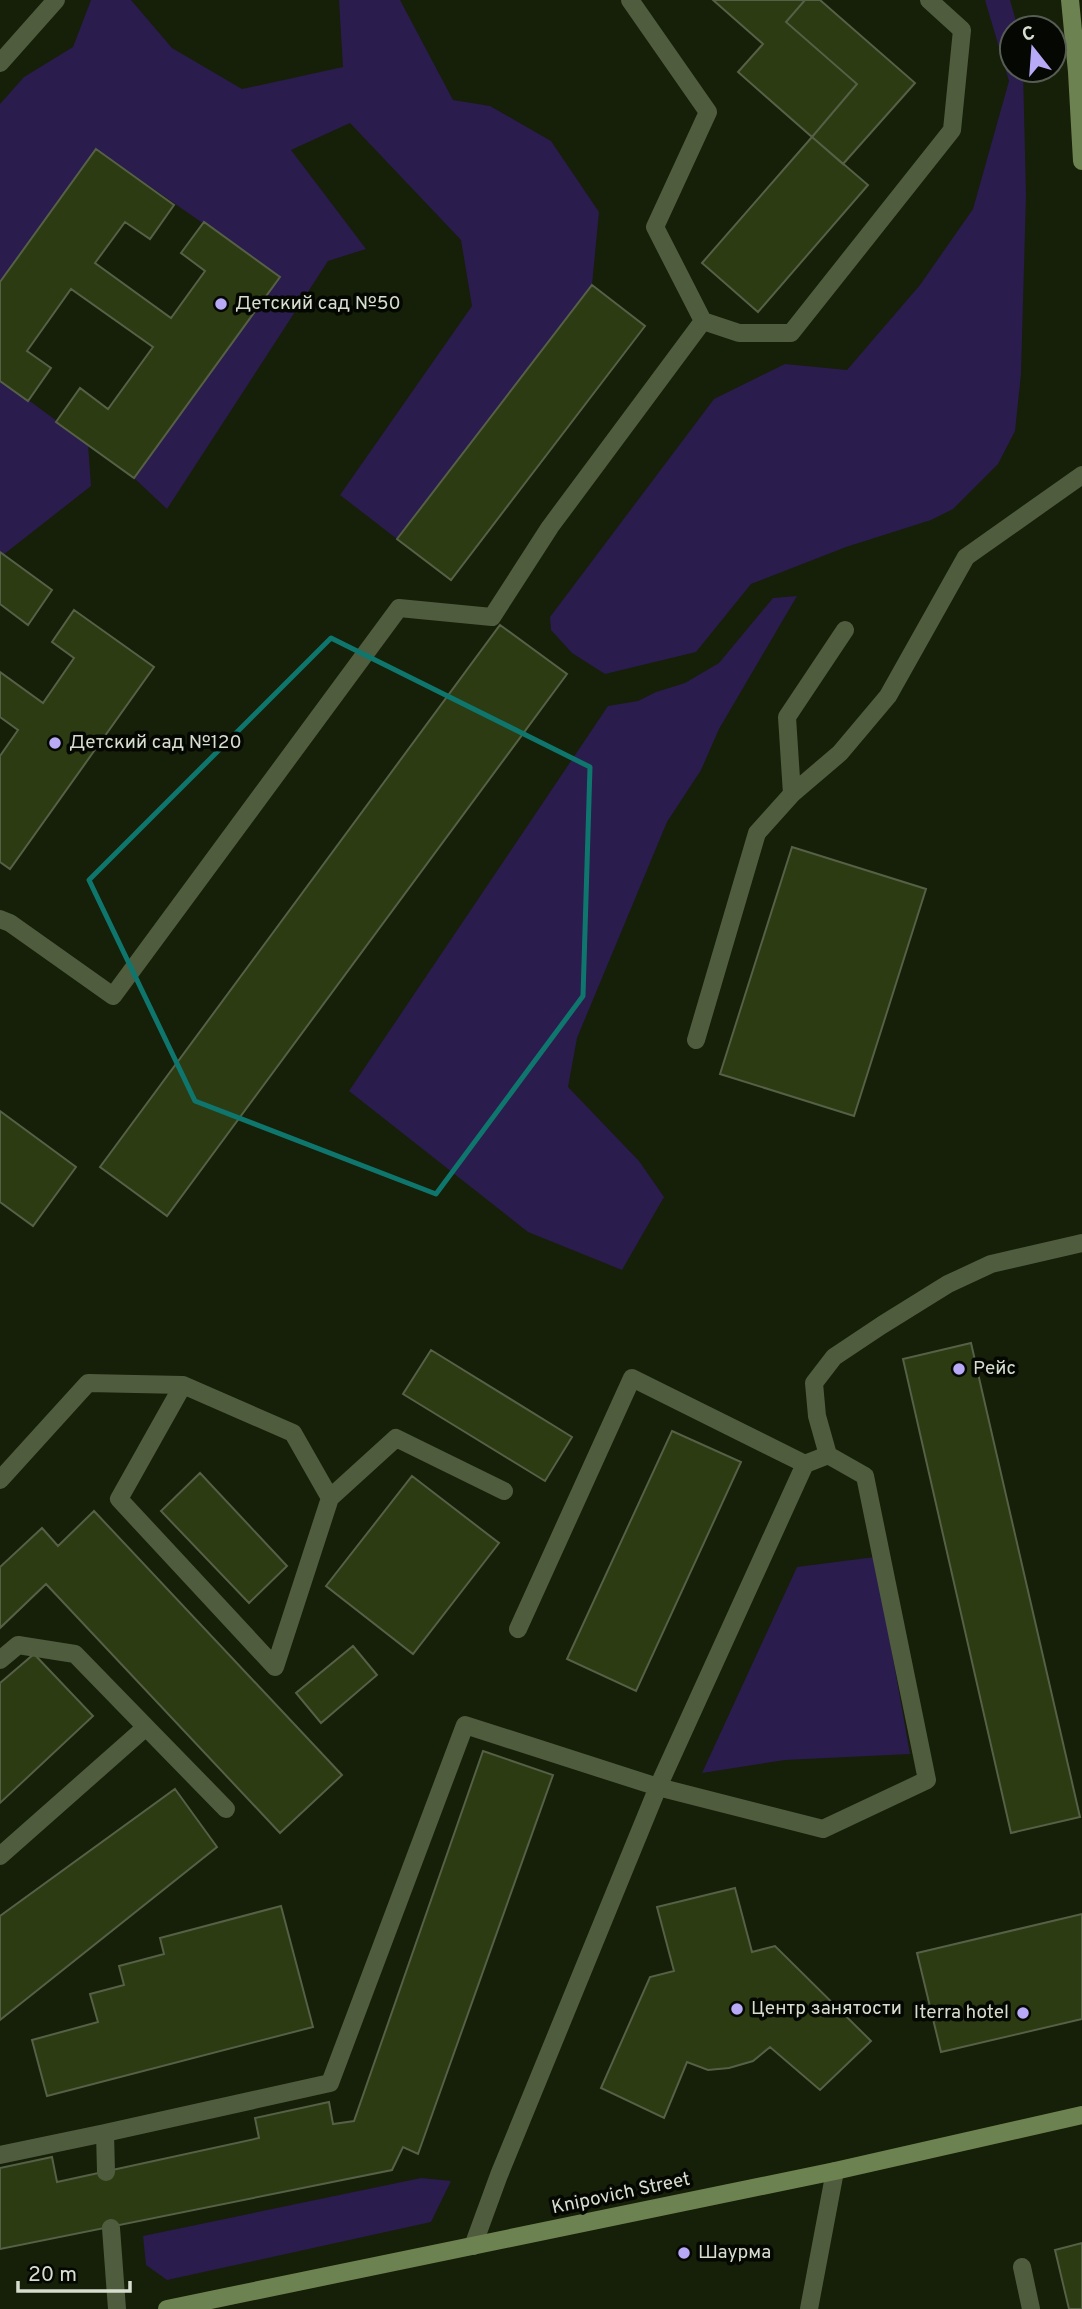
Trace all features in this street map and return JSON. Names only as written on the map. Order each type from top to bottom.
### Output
[{"type":"main road","points":[[1070,0],[1082,161]]},
{"type":"main road","name":"Knipovich Street","points":[[167,2309],[835,2171],[1082,2115]]},
{"type":"lane","points":[[0,63],[56,0]]},
{"type":"lane","points":[[630,0],[708,112],[655,227],[703,321],[739,333],[791,333],[952,130],[962,30],[929,0]]},
{"type":"lane","points":[[0,919],[10,923],[113,996],[399,608],[492,617],[550,527],[703,321]]},
{"type":"lane","points":[[696,1040],[757,833],[792,794],[840,753],[888,696],[965,557],[1082,475]]},
{"type":"lane","points":[[792,794],[787,718],[845,630]]},
{"type":"lane","points":[[0,2155],[330,2083],[465,1725],[658,1787],[823,1829],[927,1780],[865,1476],[828,1455],[817,1416],[814,1383],[834,1357],[948,1284],[991,1264],[1082,1242]]},
{"type":"lane","points":[[518,1629],[632,1378],[804,1464]]},
{"type":"lane","points":[[0,1480],[88,1383],[183,1385],[293,1433],[330,1498]]},
{"type":"lane","points":[[183,1385],[119,1499],[275,1667],[330,1498],[396,1438],[504,1491]]},
{"type":"lane","points":[[473,2246],[499,2175],[658,1787],[804,1464],[828,1455]]},
{"type":"lane","points":[[0,1660],[18,1645],[75,1654],[226,1809]]},
{"type":"lane","points":[[0,1856],[146,1727]]},
{"type":"lane","points":[[105,2133],[106,2172]]},
{"type":"lane","points":[[809,2309],[835,2171]]},
{"type":"lane","points":[[111,2228],[117,2309]]},
{"type":"lane","points":[[1022,2267],[1031,2309]]},
{"type":"highlighted area","points":[[331,638],[590,767],[583,996],[436,1194],[195,1101],[89,880]]},
{"type":"shaded area","points":[[91,0],[131,0],[172,48],[242,89],[343,67],[339,0],[400,0],[453,100],[490,106],[551,141],[599,212],[592,285],[397,539],[340,495],[472,306],[461,240],[350,123],[291,150],[366,249],[328,261],[167,509],[134,478],[279,276],[96,149],[0,282],[0,104],[24,77],[73,47]]},
{"type":"shaded area","points":[[985,0],[1010,0],[1014,14],[998,14],[998,44]]},
{"type":"shaded area","points":[[1008,84],[1023,84],[1026,195],[1021,374],[1015,431],[998,464],[953,509],[931,520],[846,547],[751,584],[696,652],[605,674],[572,653],[551,630],[550,617],[714,399],[785,364],[847,370],[920,285],[973,209]]},
{"type":"shaded area","points":[[0,379],[88,444],[91,486],[3,555],[0,552]]},
{"type":"shaded area","points":[[797,596],[719,729],[701,770],[667,822],[577,1038],[568,1087],[639,1161],[664,1197],[622,1270],[528,1232],[349,1091],[608,706],[638,701],[685,683],[719,663],[773,598]]},
{"type":"shaded area","points":[[875,1557],[910,1754],[785,1760],[702,1773],[797,1567]]},
{"type":"shaded area","points":[[421,2178],[451,2181],[431,2222],[167,2280],[146,2265],[143,2236]]},
{"type":"building","points":[[713,0],[805,0],[786,22],[857,84],[812,137],[738,72],[763,44]]},
{"type":"building","points":[[805,0],[820,0],[915,83],[843,164],[812,137],[857,84],[786,22]]},
{"type":"building","points":[[812,137],[868,185],[758,312],[702,263]]},
{"type":"building","name":"Детский сад №50","points":[[96,149],[174,205],[150,239],[125,222],[95,263],[171,318],[205,271],[181,253],[204,222],[280,277],[134,478],[56,422],[80,388],[108,409],[153,347],[71,289],[27,351],[51,368],[28,401],[0,381],[0,282]]},
{"type":"building","points":[[592,285],[645,326],[451,580],[397,539]]},
{"type":"building","points":[[0,552],[52,590],[28,625],[0,604]]},
{"type":"building","name":"Детский сад №120","points":[[74,610],[154,667],[10,869],[0,862],[0,756],[18,730],[0,717],[0,672],[43,703],[74,658],[52,642]]},
{"type":"building","points":[[500,625],[567,674],[167,1216],[100,1167]]},
{"type":"building","points":[[792,847],[926,889],[854,1116],[720,1074]]},
{"type":"building","points":[[0,1111],[76,1167],[33,1226],[0,1202]]},
{"type":"building","points":[[971,1343],[1080,1817],[1011,1833],[903,1359]]},
{"type":"building","points":[[431,1350],[572,1437],[545,1481],[403,1394]]},
{"type":"building","points":[[672,1431],[741,1462],[636,1691],[567,1659]]},
{"type":"building","points":[[200,1473],[287,1566],[249,1603],[161,1511]]},
{"type":"building","points":[[412,1476],[499,1543],[413,1654],[326,1586]]},
{"type":"building","points":[[94,1511],[342,1775],[280,1833],[46,1584],[0,1628],[0,1567],[42,1528],[58,1546]]},
{"type":"building","points":[[353,1646],[377,1675],[321,1723],[296,1693]]},
{"type":"building","points":[[34,1654],[93,1716],[0,1803],[0,1683]]},
{"type":"building","points":[[483,1751],[553,1775],[418,2154],[403,2147],[392,2170],[0,2249],[0,2168],[52,2157],[57,2182],[259,2138],[255,2118],[329,2102],[333,2124],[354,2121]]},
{"type":"building","points":[[175,1789],[217,1847],[0,2020],[0,1916]]},
{"type":"building","name":"Центр занятости","points":[[735,1888],[752,1952],[775,1946],[871,2041],[820,2090],[770,2047],[753,2061],[729,2068],[708,2070],[687,2062],[664,2118],[601,2088],[650,1977],[674,1971],[657,1907]]},
{"type":"building","points":[[281,1906],[313,2027],[47,2096],[32,2040],[98,2022],[90,1994],[124,1985],[119,1966],[164,1954],[160,1938]]},
{"type":"building","points":[[1082,1914],[1082,2019],[941,2052],[917,1953]]},
{"type":"building","points":[[1082,2243],[1082,2309],[1069,2309],[1055,2250]]},
{"type":"place","name":"Детский сад №50","points":[[221,304]]},
{"type":"place","name":"Детский сад №120","points":[[55,743]]},
{"type":"place","name":"Рейс","points":[[959,1369]]},
{"type":"place","name":"Центр занятости","points":[[737,2009]]},
{"type":"place","name":"Iterra hotel","points":[[1023,2013]]},
{"type":"place","name":"Шаурма","points":[[684,2253]]}]
